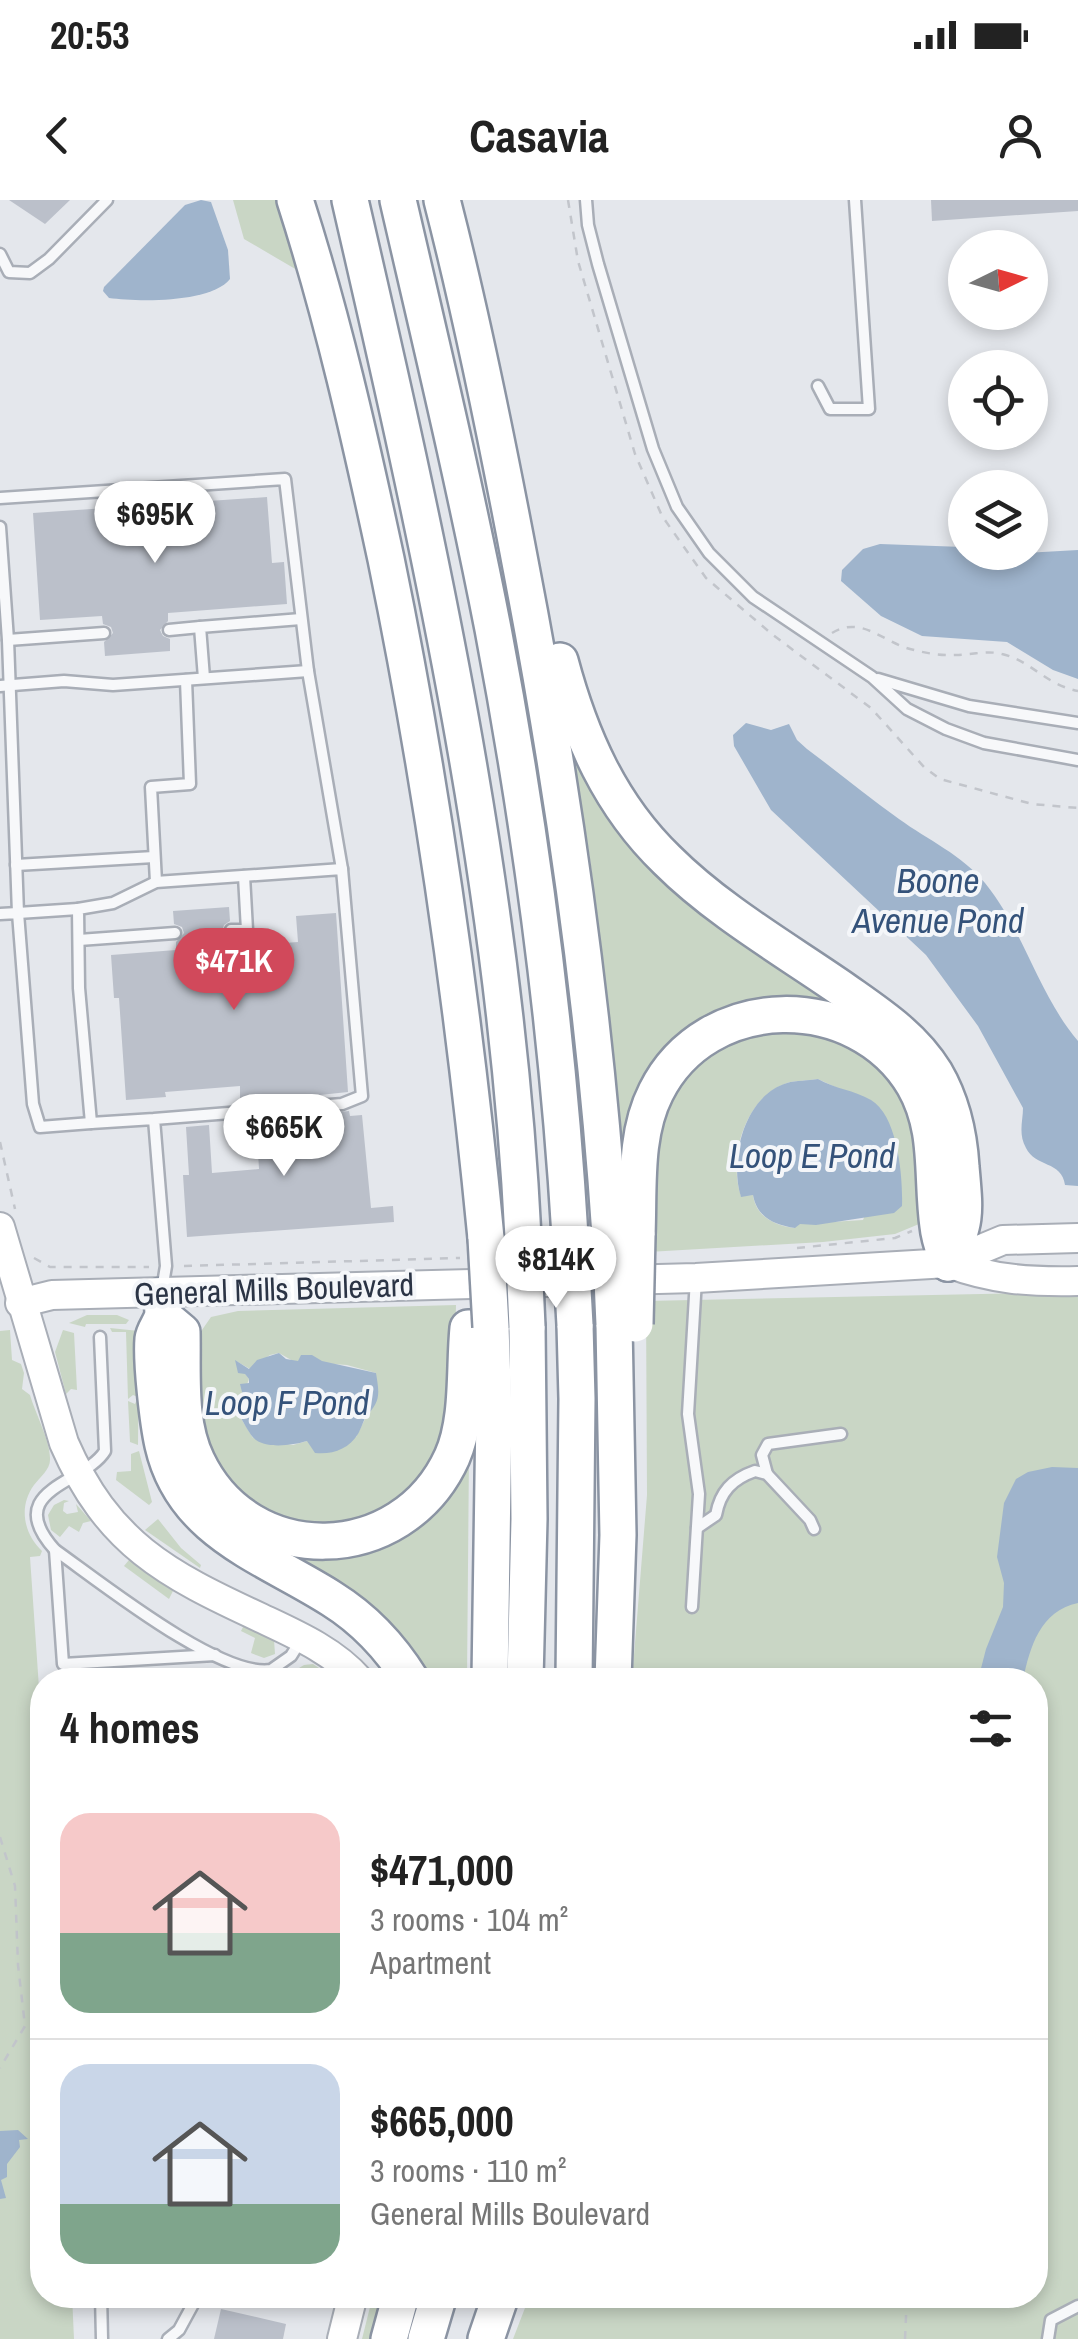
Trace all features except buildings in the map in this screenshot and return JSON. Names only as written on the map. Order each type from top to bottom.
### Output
[{"type":"highway","points":[[295,200],[342,359]]},
{"type":"highway","points":[[313,200],[342,359],[412,688],[444,874],[468,1082],[480,1328],[474,1409],[474,1668]]},
{"type":"highway","points":[[350,200],[464,733],[510,1068],[526,1326],[529,1520],[525,1668]]},
{"type":"highway","points":[[398,200],[489,612],[523,805],[552,1019],[574,1326],[574,1668]]},
{"type":"highway","points":[[442,200],[500,449],[575,878],[623,1235],[625,1324],[633,1396],[618,1535],[613,1668]]},
{"type":"highway","points":[[450,200],[461,274]]},
{"type":"highway","points":[[500,449],[580,730],[618,802],[652,845],[686,878],[900,1031],[934,1071],[952,1111],[962,1182],[965,1224],[948,1262]]},
{"type":"highway","points":[[623,1235],[645,1121],[656,1090],[674,1065],[706,1036],[739,1020],[802,1014],[837,1021],[860,1034],[888,1054],[912,1082],[932,1130],[938,1228],[948,1262]]},
{"type":"highway","points":[[157,1306],[182,1332],[185,1423],[197,1461],[213,1487],[254,1522],[294,1538],[328,1542],[362,1538],[394,1523],[420,1504],[438,1482],[459,1436],[480,1328]]},
{"type":"highway","points":[[157,1306],[163,1444],[192,1507],[235,1545],[315,1588],[355,1616],[404,1668]]},
{"type":"highway","points":[[480,1328],[494,1413],[490,1668]]},
{"type":"highway","points":[[389,2339],[397,2308]]},
{"type":"highway","points":[[426,2339],[435,2308]]},
{"type":"highway","points":[[474,2339],[482,2308]]},
{"type":"highway","points":[[486,2339],[497,2308]]},
{"type":"street","points":[[8,1218],[20,1302],[55,1418],[76,1471],[107,1517],[150,1560],[214,1596],[303,1638],[345,1668]]},
{"type":"street","name":"General Mills Boulevard","points":[[20,1302],[52,1295],[157,1306],[696,1278],[948,1262],[1003,1240],[1078,1238]]},
{"type":"street","name":"General Mills Boulevard","points":[[948,1262],[984,1277],[1078,1281]]},
{"type":"street","points":[[342,2339],[350,2308]]},
{"type":"lane","points":[[0,254],[10,272],[30,273],[107,200]]},
{"type":"lane","points":[[586,200],[588,226],[647,430],[677,507],[727,573],[753,598],[872,677],[907,709],[946,729],[1012,749],[1078,760]]},
{"type":"lane","points":[[818,386],[830,409],[869,409],[855,200]]},
{"type":"lane","points":[[0,498],[285,479],[308,671],[342,868],[362,1096],[342,1104],[40,1127],[34,1104],[18,913],[4,686],[8,640],[0,527]]},
{"type":"lane","points":[[169,630],[301,619]]},
{"type":"lane","points":[[200,627],[204,678]]},
{"type":"lane","points":[[8,640],[104,633]]},
{"type":"lane","points":[[4,686],[64,681],[113,685],[308,671]]},
{"type":"lane","points":[[872,677],[970,706],[1078,724]]},
{"type":"lane","points":[[156,882],[150,787],[190,784],[186,680]]},
{"type":"lane","points":[[16,865],[154,857]]},
{"type":"lane","points":[[0,914],[113,903],[156,882],[342,868]]},
{"type":"lane","points":[[231,930],[247,930],[244,876]]},
{"type":"lane","points":[[78,909],[90,1123]]},
{"type":"lane","points":[[78,940],[175,933]]},
{"type":"lane","points":[[154,1118],[166,1266],[157,1306]]},
{"type":"lane","points":[[692,1607],[700,1494],[688,1414],[696,1278]]},
{"type":"lane","points":[[100,1336],[105,1451],[94,1464],[54,1485],[37,1505],[38,1527],[56,1550],[178,1635],[248,1668]]},
{"type":"lane","points":[[814,1529],[767,1474],[762,1455],[768,1444],[841,1434]]},
{"type":"lane","points":[[697,1528],[716,1515],[719,1496],[736,1481],[754,1471],[767,1474]]},
{"type":"lane","points":[[56,1550],[63,1664],[216,1654]]},
{"type":"lane","points":[[274,1668],[291,1656],[303,1638]]},
{"type":"lane","points":[[1048,2339],[1052,2320],[1078,2306]]},
{"type":"lane","points":[[101,2308],[102,2339]]},
{"type":"lane","points":[[168,2339],[178,2335],[192,2308]]},
{"type":"path","points":[[568,200],[578,260],[635,454],[662,516],[706,578],[772,635],[872,708],[924,767],[940,779],[1032,804],[1078,808]]},
{"type":"path","points":[[821,646],[840,628],[863,627],[921,652],[1000,653],[1050,682],[1078,690]]},
{"type":"path","points":[[0,1142],[8,1218]]},
{"type":"path","points":[[32,1255],[50,1267],[157,1306]]},
{"type":"path","points":[[0,1837],[15,1886],[25,2026],[0,2068]]},
{"type":"path","points":[[905,2339],[906,2308]]},
{"type":"green space","points":[[233,200],[288,200],[309,273],[298,276],[297,270],[244,239]]},
{"type":"green space","points":[[567,708],[601,788],[883,1028],[713,1024],[623,1187],[600,941]]},
{"type":"green space","points":[[790,1022],[869,1055],[912,1108],[924,1215],[919,1224],[895,1234],[823,1242],[648,1252],[653,1124],[696,1055]],"holes":[[[818,1079],[880,1108],[895,1143],[863,1220],[787,1227],[762,1214],[753,1195],[741,1196],[737,1164],[743,1131],[750,1115],[772,1091],[791,1082]]]},
{"type":"green space","points":[[1078,1292],[1078,2339],[513,2339],[525,2308],[1048,2308],[1048,1668],[633,1668],[647,1495],[646,1301]]},
{"type":"green space","points":[[456,1305],[453,1433],[391,1519],[298,1527],[241,1499],[202,1441],[195,1340],[211,1317],[238,1311]],"holes":[[[279,1353],[293,1361],[347,1365],[376,1373],[365,1419],[356,1437],[293,1445],[253,1438],[237,1412],[249,1379],[236,1361],[250,1369]]]},
{"type":"green space","points":[[87,1315],[117,1315],[129,1320],[126,1324],[85,1327],[69,1323]]},
{"type":"green space","points":[[110,1328],[139,1331],[138,1445],[130,1442],[128,1401],[135,1404],[138,1397],[128,1399],[126,1332],[112,1332]]},
{"type":"green space","points":[[10,1330],[12,1360],[21,1364],[22,1389],[30,1395],[50,1458],[47,1469],[29,1493],[25,1511],[27,1528],[42,1551],[40,1556],[30,1557],[38,1668],[30,1668],[30,2308],[73,2308],[74,2339],[0,2339],[0,1331]]},
{"type":"green space","points":[[63,1330],[74,1333],[77,1390],[66,1394],[55,1352]]},
{"type":"green space","points":[[139,1451],[152,1502],[149,1505],[116,1480],[117,1472],[131,1471],[131,1454]]},
{"type":"green space","points":[[469,1453],[467,1668],[408,1668],[253,1534],[330,1552]]},
{"type":"green space","points":[[69,1501],[64,1503],[63,1511],[78,1512],[76,1504],[91,1521],[83,1523],[79,1532],[69,1526],[60,1537],[51,1530],[48,1515],[54,1505]]},
{"type":"green space","points":[[158,1519],[181,1548],[201,1565],[200,1568],[145,1530]]},
{"type":"green space","points":[[129,1560],[173,1591],[169,1599],[124,1566]]},
{"type":"green space","points":[[244,1625],[274,1640],[275,1654],[264,1658],[251,1653],[255,1638],[241,1631]]},
{"type":"green space","points":[[370,2308],[387,2308],[379,2339],[362,2339]]},
{"type":"water","points":[[201,200],[211,202],[228,250],[230,279],[221,287],[191,297],[109,298],[104,287],[185,205]]},
{"type":"water","points":[[880,544],[948,546],[948,570],[1048,570],[1048,552],[1078,550],[1078,679],[1053,670],[1007,642],[922,636],[881,616],[841,581],[842,570],[863,549]]},
{"type":"water","name":"Boone Avenue Pond","points":[[746,723],[771,730],[789,724],[807,749],[887,811],[966,864],[999,902],[1052,1003],[1078,1041],[1078,1186],[1065,1185],[1059,1172],[1026,1148],[1023,1108],[978,1026],[926,955],[771,810],[734,746],[733,735]]},
{"type":"water","name":"Loop E Pond","points":[[818,1079],[871,1100],[887,1119],[897,1148],[901,1179],[902,1206],[894,1213],[800,1224],[795,1228],[768,1219],[758,1209],[753,1195],[741,1197],[737,1165],[750,1115],[772,1090],[791,1082]]},
{"type":"water","name":"Loop F Pond","points":[[279,1353],[298,1361],[301,1355],[312,1355],[322,1361],[376,1373],[376,1403],[350,1444],[334,1452],[315,1453],[307,1441],[274,1445],[261,1443],[251,1435],[237,1412],[243,1396],[240,1384],[249,1383],[249,1379],[238,1373],[235,1360],[249,1369],[257,1360]]},
{"type":"water","points":[[1052,1467],[1078,1468],[1078,1603],[1065,1607],[1046,1622],[1033,1643],[1026,1668],[981,1668],[1003,1607],[1004,1583],[997,1557],[1004,1503],[1016,1479]]},
{"type":"water","points":[[18,2130],[28,2139],[19,2140],[20,2147],[7,2164],[7,2177],[1,2180],[6,2198],[0,2199],[0,2131]]}]
